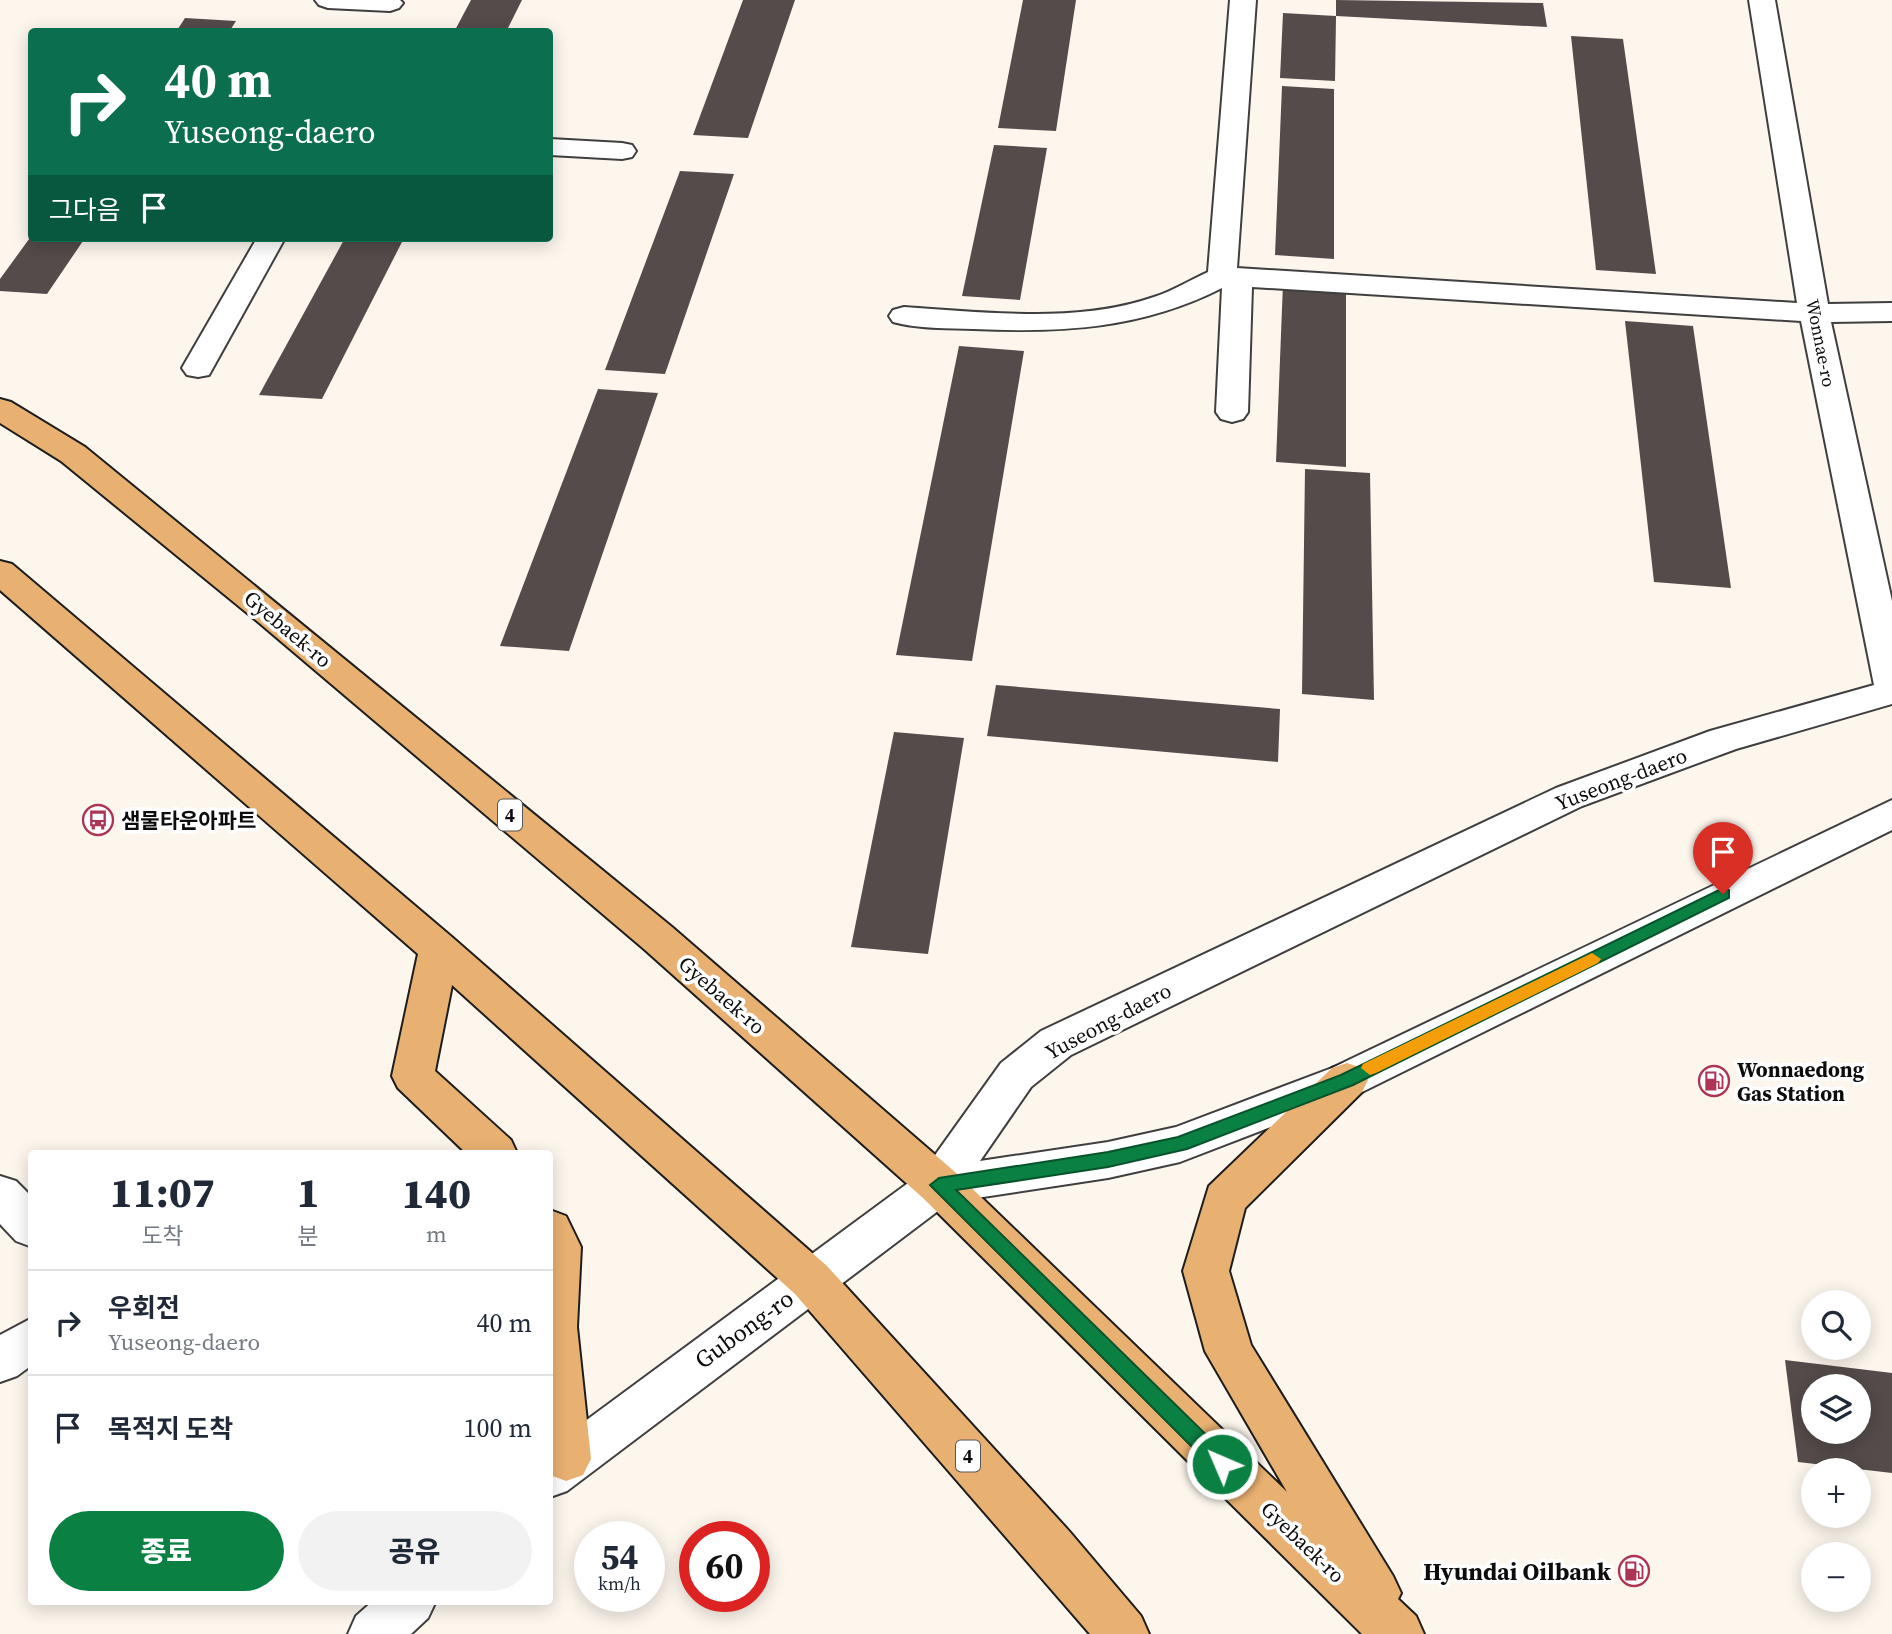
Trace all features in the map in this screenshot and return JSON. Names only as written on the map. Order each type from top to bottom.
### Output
[{"type":"main road","name":"Gyebaek-ro","points":[[0,409],[73,454],[269,613],[658,938],[939,1185],[1399,1634]]},
{"type":"main road","name":"4","points":[[0,572],[439,949],[811,1280],[1051,1548],[1123,1634]]},
{"type":"main road","points":[[439,949],[414,1076],[492,1150]]},
{"type":"main road","points":[[1347,1080],[1225,1199],[1206,1271],[1229,1350],[1399,1634]]},
{"type":"main road","points":[[553,1236],[558,1247],[554,1326],[558,1467]]},
{"type":"street","points":[[328,0],[391,1],[379,28]]},
{"type":"street","points":[[1232,412],[1229,276],[1243,0]]},
{"type":"street","name":"Wonnae-ro","points":[[1762,0],[1814,313],[1892,684]]},
{"type":"street","points":[[553,147],[622,151]]},
{"type":"street","points":[[198,368],[269,242]]},
{"type":"street","points":[[904,316],[1003,321],[1102,318],[1166,303],[1229,276],[1814,313],[1892,312]]},
{"type":"street","name":"Yuseong-daero","points":[[939,1185],[1016,1075],[1056,1042],[1569,797],[1723,740],[1892,692]]},
{"type":"street","points":[[939,1185],[1108,1160],[1180,1144],[1347,1080],[1892,814]]},
{"type":"street","name":"Gubong-ro","points":[[558,1467],[939,1185]]},
{"type":"street","points":[[0,1194],[28,1224]]},
{"type":"street","points":[[0,1361],[28,1341]]},
{"type":"street","points":[[374,1634],[406,1605]]},
{"type":"building","points":[[471,0],[522,0],[508,28],[456,28]]},
{"type":"building","points":[[743,0],[795,0],[748,138],[693,135]]},
{"type":"building","points":[[1023,0],[1076,0],[1056,131],[998,128]]},
{"type":"building","points":[[1336,0],[1543,3],[1547,27],[1336,16]]},
{"type":"building","points":[[1283,13],[1336,16],[1335,81],[1280,78]]},
{"type":"building","points":[[185,18],[236,21],[232,28],[179,28]]},
{"type":"building","points":[[1571,36],[1623,39],[1656,274],[1596,270]]},
{"type":"building","points":[[1282,86],[1334,89],[1334,259],[1275,255]]},
{"type":"building","points":[[994,145],[1047,148],[1020,300],[962,296]]},
{"type":"building","points":[[680,171],[734,174],[665,374],[605,370]]},
{"type":"building","points":[[28,240],[82,242],[47,294],[0,291],[0,279]]},
{"type":"building","points":[[343,242],[402,242],[322,399],[259,395]]},
{"type":"building","points":[[1283,283],[1346,287],[1346,467],[1276,462]]},
{"type":"building","points":[[1625,321],[1693,326],[1731,588],[1654,582]]},
{"type":"building","points":[[959,346],[1024,351],[972,661],[896,655]]},
{"type":"building","points":[[598,389],[658,393],[569,651],[500,646]]},
{"type":"building","points":[[1305,469],[1370,473],[1374,700],[1302,694]]},
{"type":"building","points":[[996,685],[1280,709],[1278,762],[987,736]]},
{"type":"building","points":[[894,732],[964,738],[928,954],[851,947]]},
{"type":"building","points":[[1785,1360],[1892,1373],[1892,1473],[1871,1471],[1871,1458],[1801,1458],[1801,1462],[1798,1462]]},
{"type":"slow traffic","points":[[1370,1068],[1592,959]]},
{"type":"place","name":"샘물타운아파트","points":[[98,820]]},
{"type":"place","name":"Wonnaedong Gas Station","points":[[1714,1081]]},
{"type":"place","name":"Hyundai Oilbank","points":[[1634,1571]]},
{"type":"route","points":[[1222,1464],[939,1185],[1108,1160],[1180,1144],[1347,1080],[1723,894]]}]
